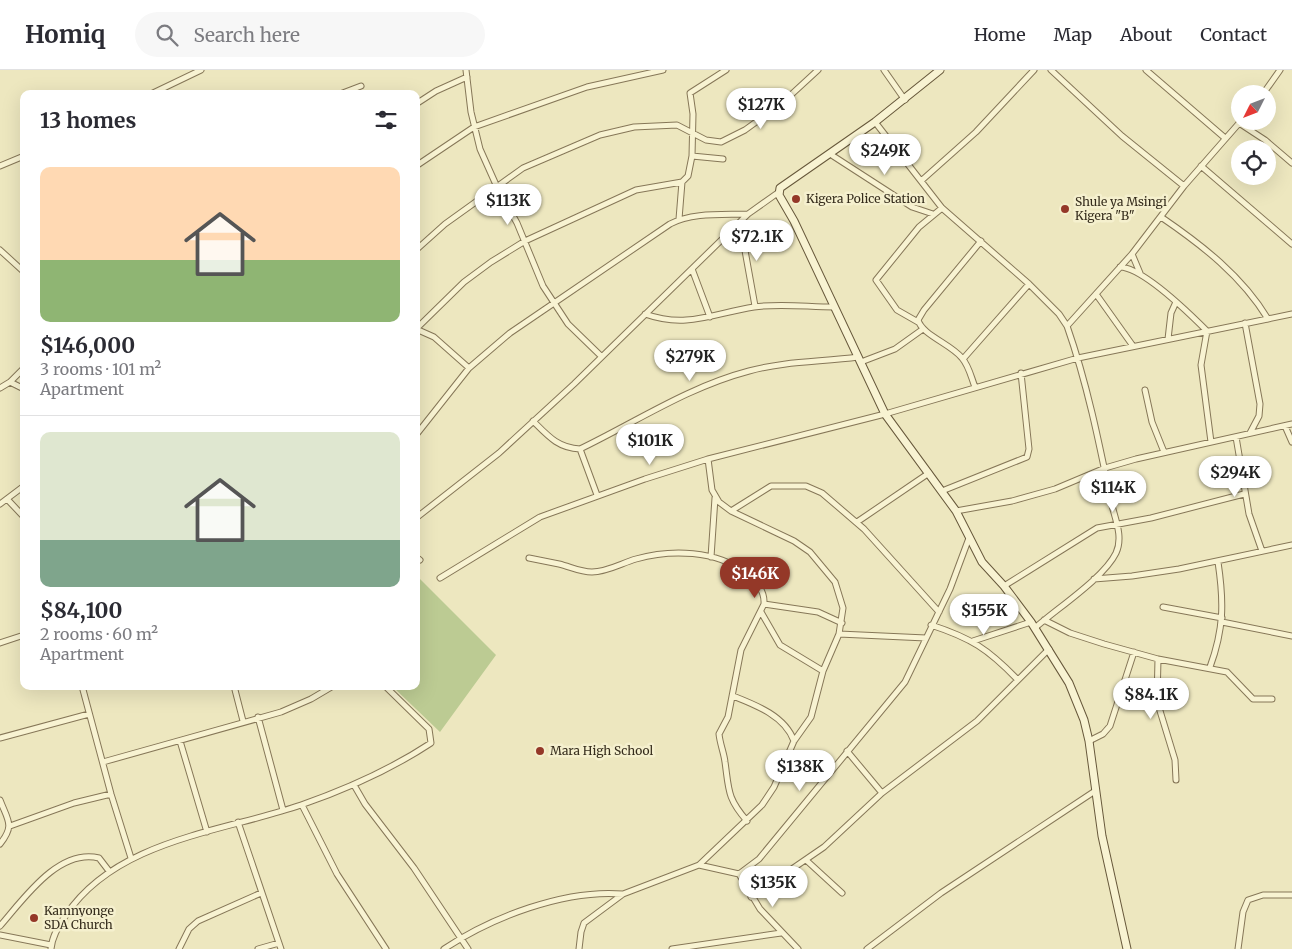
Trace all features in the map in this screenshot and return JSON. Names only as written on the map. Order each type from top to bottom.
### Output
[{"type":"street","points":[[158,90],[191,72],[201,70]]},
{"type":"street","points":[[466,70],[474,128],[484,162],[510,208],[526,241],[537,274],[553,304],[582,340],[601,356]]},
{"type":"street","points":[[420,163],[474,128],[587,87],[663,70]]},
{"type":"street","points":[[420,325],[464,282],[491,262],[526,241],[636,190],[682,182],[688,176],[692,156],[693,132],[690,93],[726,70]]},
{"type":"street","points":[[420,246],[445,224],[523,168],[611,132],[634,127],[677,125],[714,142],[721,142],[745,130],[781,104],[818,70]]},
{"type":"street","points":[[884,70],[905,100]]},
{"type":"street","points":[[420,515],[499,453],[748,214],[779,192],[780,188],[905,100],[940,70]]},
{"type":"street","points":[[921,180],[976,132],[1034,70]]},
{"type":"street","points":[[1051,70],[1122,136],[1184,186]]},
{"type":"street","points":[[1146,70],[1225,138]]},
{"type":"street","points":[[1269,85],[1280,70]]},
{"type":"street","points":[[420,101],[436,91],[467,77]]},
{"type":"street","points":[[350,90],[361,86]]},
{"type":"street","points":[[875,122],[942,208],[1029,284],[1059,314],[1067,326],[1078,358],[1105,468],[1116,523],[1118,542],[1116,554],[1094,579],[1044,620],[1033,625],[973,640]]},
{"type":"street","points":[[1067,326],[1132,254],[1184,186],[1232,130]]},
{"type":"street","points":[[1251,130],[1292,163]]},
{"type":"street","points":[[830,154],[912,207],[933,214]]},
{"type":"street","points":[[692,156],[723,159]]},
{"type":"street","points":[[0,166],[20,158]]},
{"type":"street","points":[[1201,166],[1292,244]]},
{"type":"street","points":[[679,219],[682,182]]},
{"type":"street","points":[[779,192],[885,414],[956,511],[982,562],[1004,586],[1033,625],[1065,675],[1079,704],[1089,741],[1095,791],[1109,869],[1127,949]]},
{"type":"street","points":[[942,208],[933,214],[913,234],[876,280],[897,310],[918,322],[924,329],[955,350],[963,359],[975,387]]},
{"type":"street","points":[[420,430],[469,368],[510,333],[679,219],[748,214]]},
{"type":"street","points":[[1161,218],[1191,238],[1235,275],[1256,298],[1268,319]]},
{"type":"street","points":[[734,227],[744,244],[755,306]]},
{"type":"street","points":[[918,322],[924,310],[981,241]]},
{"type":"street","points":[[0,250],[20,268]]},
{"type":"street","points":[[1132,254],[1140,274]]},
{"type":"street","points":[[1120,267],[1130,268],[1140,274],[1176,302],[1207,331]]},
{"type":"street","points":[[692,269],[710,317]]},
{"type":"street","points":[[963,359],[1029,284]]},
{"type":"street","points":[[1096,294],[1133,346]]},
{"type":"street","points":[[1168,339],[1171,313],[1176,302]]},
{"type":"street","points":[[645,314],[676,322],[710,317],[755,306],[834,307]]},
{"type":"street","points":[[440,578],[540,517],[597,495],[708,459],[885,414],[1020,373],[1078,358],[1292,314]]},
{"type":"street","points":[[1245,323],[1260,404],[1259,416],[1250,433]]},
{"type":"street","points":[[533,421],[557,444],[568,448],[580,449],[671,400],[748,371],[779,364],[860,359],[895,349],[924,329]]},
{"type":"street","points":[[420,331],[434,337],[469,368]]},
{"type":"street","points":[[1207,331],[1201,365],[1211,442]]},
{"type":"street","points":[[0,388],[10,382],[20,372]]},
{"type":"street","points":[[942,490],[1027,457],[1029,449],[1020,373]]},
{"type":"street","points":[[10,382],[20,387]]},
{"type":"street","points":[[1146,390],[1152,422],[1164,452]]},
{"type":"street","points":[[956,511],[1036,495],[1105,468],[1164,452],[1292,424]]},
{"type":"street","points":[[1285,426],[1292,442]]},
{"type":"street","points":[[1236,437],[1244,494],[1253,530],[1262,551]]},
{"type":"street","points":[[580,449],[597,495]]},
{"type":"street","points":[[708,459],[716,498],[711,557]]},
{"type":"street","points":[[857,522],[929,473]]},
{"type":"street","points":[[731,511],[770,486],[806,486],[822,493],[857,522],[939,612]]},
{"type":"street","points":[[0,504],[20,489]]},
{"type":"street","points":[[1004,586],[1097,528],[1151,518],[1244,494]]},
{"type":"street","points":[[579,949],[584,923],[623,894],[699,864],[747,821],[768,798],[794,741],[811,717],[823,671],[839,634],[843,608],[841,596],[835,582],[810,552],[794,541],[731,511],[716,498]]},
{"type":"street","points":[[7,499],[20,513]]},
{"type":"street","points":[[739,874],[759,859],[905,682],[915,665],[931,625],[950,589],[969,538]]},
{"type":"street","points":[[1094,579],[1132,576],[1218,562],[1292,545]]},
{"type":"street","points":[[529,558],[560,564],[578,571],[592,572],[606,570],[657,554],[711,557],[735,566],[762,589],[765,597],[764,604],[741,650],[728,717],[719,734],[724,755],[729,795],[732,803],[747,821]]},
{"type":"street","points":[[1210,667],[1219,642],[1222,620],[1223,602],[1218,562]]},
{"type":"street","points":[[764,604],[818,612],[842,623]]},
{"type":"street","points":[[1163,606],[1292,636]]},
{"type":"street","points":[[761,612],[780,645],[823,671]]},
{"type":"street","points":[[1044,620],[1087,639],[1158,659],[1210,667],[1232,676],[1252,699],[1272,699]]},
{"type":"street","points":[[931,625],[973,640],[991,653],[1017,678]]},
{"type":"street","points":[[839,634],[926,638]]},
{"type":"street","points":[[0,644],[20,636]]},
{"type":"street","points":[[751,897],[806,860],[840,834],[882,793],[977,722],[1017,678],[1049,649]]},
{"type":"street","points":[[1089,741],[1103,734],[1110,726],[1134,652]]},
{"type":"street","points":[[1158,659],[1157,701],[1175,760],[1176,780]]},
{"type":"street","points":[[83,690],[111,794],[131,858]]},
{"type":"street","points":[[235,690],[243,721]]},
{"type":"street","points":[[102,762],[296,706],[326,690]]},
{"type":"street","points":[[0,935],[51,947],[61,922],[73,904],[109,871],[131,858],[238,822],[302,805],[354,785],[384,771],[430,743],[429,730],[389,690]]},
{"type":"street","points":[[733,696],[775,717],[788,728],[794,741]]},
{"type":"street","points":[[0,738],[89,714]]},
{"type":"street","points":[[258,717],[283,810]]},
{"type":"street","points":[[180,741],[207,832]]},
{"type":"street","points":[[847,751],[882,793]]},
{"type":"street","points":[[354,785],[365,804],[406,856],[468,949]]},
{"type":"street","points":[[867,949],[941,893],[1095,791]]},
{"type":"street","points":[[10,826],[74,803],[111,794]]},
{"type":"street","points":[[0,800],[10,826],[10,830],[0,844]]},
{"type":"street","points":[[302,805],[336,874],[386,949]]},
{"type":"street","points":[[238,822],[280,946],[258,949]]},
{"type":"street","points":[[0,926],[56,867],[66,862],[93,856],[99,858],[109,871]]},
{"type":"street","points":[[806,860],[842,893]]},
{"type":"street","points":[[699,864],[739,874],[751,897],[781,933],[798,949]]},
{"type":"street","points":[[180,949],[190,929],[198,921],[261,893]]},
{"type":"street","points":[[444,949],[495,920],[522,910],[595,893],[623,894]]},
{"type":"street","points":[[1238,949],[1243,912],[1248,900],[1263,895],[1292,895]]},
{"type":"street","points":[[672,949],[781,933]]},
{"type":"street","points":[[719,942],[720,949]]},
{"type":"green space","points":[[420,579],[496,655],[440,732],[396,690],[420,690]]},
{"type":"place","name":"Kigera Police Station","points":[[796,199]]},
{"type":"place","name":"Shule ya Msingi Kigera \"B\"","points":[[1065,209]]},
{"type":"place","name":"Mara High School","points":[[540,751]]},
{"type":"place","name":"Kamnyonge SDA Church","points":[[34,918]]}]
